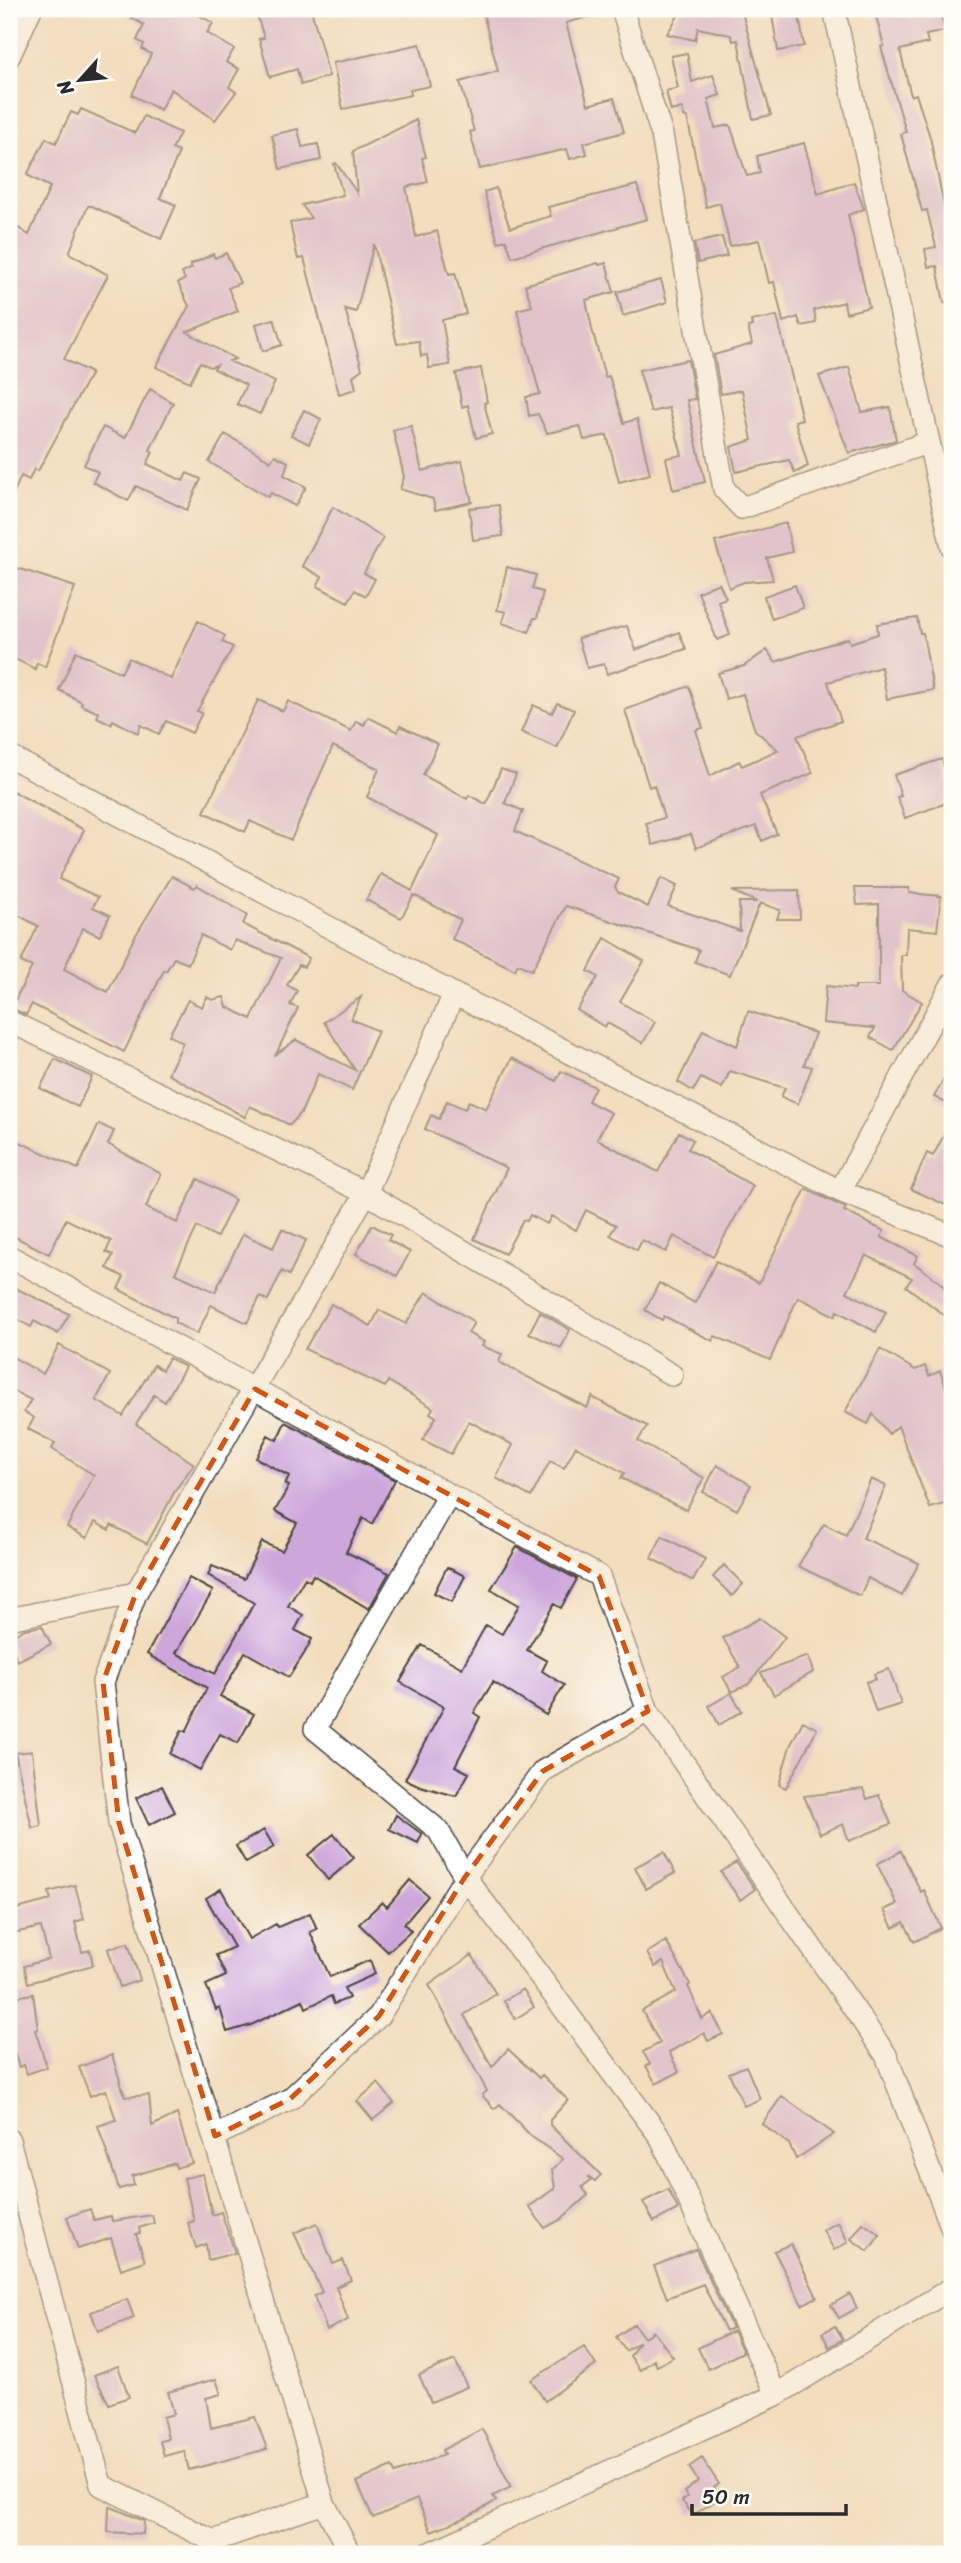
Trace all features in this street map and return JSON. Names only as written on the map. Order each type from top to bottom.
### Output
[{"type":"street","points":[[9,57],[31,9]]},
{"type":"street","points":[[622,9],[662,135],[724,489],[742,508],[929,442]]},
{"type":"street","points":[[834,9],[952,547]]},
{"type":"street","points":[[9,756],[454,994],[840,1191],[952,1236]]},
{"type":"street","points":[[840,1191],[952,984]]},
{"type":"street","points":[[350,2554],[324,2503],[119,1823],[103,1682],[136,1592],[255,1390],[366,1193],[454,994]]},
{"type":"street","points":[[9,1021],[366,1193],[672,1375]]},
{"type":"street","points":[[9,1256],[598,1576],[648,1712],[886,2055],[952,2229]]},
{"type":"street","points":[[449,1495],[316,1729],[438,1830],[465,1877],[661,2138],[776,2395]]},
{"type":"street","points":[[9,1619],[136,1592]]},
{"type":"street","points":[[215,2136],[290,2099],[379,2016],[465,1877],[543,1770],[648,1712]]},
{"type":"street","points":[[9,2140],[102,2484],[213,2541],[324,2503]]},
{"type":"street","points":[[428,2554],[776,2395],[952,2288]]},
{"type":"highlighted area","points":[[255,1389],[599,1576],[648,1711],[543,1771],[465,1877],[379,2016],[290,2099],[215,2136],[119,1823],[103,1682],[136,1593]]},
{"type":"building","points":[[116,9],[188,9],[213,23],[207,33],[234,49],[226,62],[239,69],[229,87],[236,92],[215,120],[171,89],[160,110],[132,95],[151,54],[142,49],[144,44],[137,40],[144,25]]},
{"type":"building","points":[[255,9],[311,9],[329,76],[301,85],[297,69],[270,77],[259,39],[264,38]]},
{"type":"building","points":[[482,9],[597,9],[598,14],[566,23],[588,105],[614,98],[624,132],[584,143],[587,154],[570,159],[567,149],[480,169],[470,132],[474,131],[460,82],[498,71]]},
{"type":"building","points":[[682,9],[741,9],[771,115],[753,119],[738,40],[733,41],[731,35],[698,28],[695,40],[667,34]]},
{"type":"building","points":[[771,9],[798,9],[804,46],[778,51]]},
{"type":"building","points":[[874,9],[895,9],[897,15],[920,9],[939,9],[945,31],[926,35],[928,43],[900,50],[911,96],[916,94],[930,137],[952,245],[952,302],[944,303],[937,266],[928,267],[925,249],[936,247],[927,210],[922,211],[901,134],[906,132],[881,47],[884,46]]},
{"type":"building","points":[[420,44],[430,86],[410,90],[411,95],[343,109],[333,63]]},
{"type":"building","points":[[687,53],[692,82],[713,75],[720,95],[708,99],[715,128],[730,125],[747,176],[760,173],[757,156],[804,143],[818,194],[854,182],[864,209],[848,215],[869,307],[846,313],[844,302],[814,310],[816,323],[801,326],[798,317],[783,322],[774,282],[769,283],[759,240],[730,246],[720,203],[706,207],[687,117],[684,117],[682,108],[671,111],[666,91],[678,88],[671,56]]},
{"type":"building","points":[[81,109],[135,133],[144,116],[180,133],[172,149],[179,152],[160,198],[176,205],[161,239],[88,206],[69,253],[108,275],[64,359],[91,373],[38,471],[34,469],[29,480],[21,476],[9,504],[9,342],[17,325],[9,320],[9,222],[29,235],[50,187],[27,175],[46,138],[56,143],[71,112],[78,115]]},
{"type":"building","points":[[416,120],[426,157],[422,158],[428,182],[406,187],[416,237],[437,231],[449,274],[455,273],[466,314],[442,320],[450,365],[429,368],[427,355],[421,356],[419,341],[397,344],[374,244],[356,312],[345,309],[362,369],[353,376],[356,389],[339,394],[304,258],[298,259],[290,223],[311,218],[302,205],[343,195],[334,164],[336,163],[357,193],[353,151]]},
{"type":"building","points":[[298,129],[302,147],[318,144],[321,160],[280,169],[272,135]]},
{"type":"building","points":[[637,185],[647,219],[512,257],[506,240],[498,242],[484,192],[496,188],[510,228],[551,216],[548,207]]},
{"type":"building","points":[[722,237],[727,256],[698,263],[694,243]]},
{"type":"building","points":[[226,253],[240,283],[228,288],[238,311],[187,332],[235,359],[229,361],[275,382],[260,414],[237,404],[246,385],[214,369],[217,365],[210,367],[200,362],[190,382],[156,367],[189,306],[178,283],[185,279],[182,273],[192,268],[190,265],[213,254],[215,258]]},
{"type":"building","points":[[606,263],[614,292],[586,300],[592,329],[605,377],[609,376],[624,423],[637,419],[650,474],[619,482],[607,435],[584,440],[580,426],[547,433],[538,414],[529,416],[526,397],[540,394],[517,310],[532,306],[525,285]]},
{"type":"building","points":[[661,280],[667,302],[623,316],[617,292]]},
{"type":"building","points":[[777,316],[802,419],[795,421],[808,466],[795,473],[789,460],[736,472],[731,447],[752,440],[742,390],[721,394],[714,355],[752,344],[748,327],[752,326],[751,321]]},
{"type":"building","points":[[274,319],[282,345],[263,351],[256,324]]},
{"type":"building","points":[[688,360],[695,399],[687,400],[705,482],[673,490],[666,458],[682,455],[669,408],[651,412],[639,370]]},
{"type":"building","points":[[849,367],[862,412],[890,407],[896,440],[849,453],[819,376]]},
{"type":"building","points":[[481,368],[487,402],[484,403],[492,434],[476,438],[468,405],[462,407],[456,373]]},
{"type":"building","points":[[150,389],[173,403],[150,450],[153,452],[147,464],[183,481],[187,473],[201,479],[187,510],[136,486],[128,501],[93,482],[98,472],[84,465],[103,427],[125,438]]},
{"type":"building","points":[[304,410],[321,419],[309,444],[291,435]]},
{"type":"building","points":[[411,426],[422,471],[462,461],[472,502],[435,510],[433,499],[400,489],[404,477],[393,430]]},
{"type":"building","points":[[225,434],[271,461],[275,455],[288,462],[284,475],[306,487],[295,506],[271,493],[268,497],[209,462]]},
{"type":"building","points":[[499,505],[503,536],[473,540],[469,508]]},
{"type":"building","points":[[333,507],[383,538],[364,573],[375,579],[366,596],[355,590],[348,602],[317,586],[322,577],[302,566]]},
{"type":"building","points":[[786,523],[792,552],[767,558],[773,580],[744,582],[729,588],[715,542]]},
{"type":"building","points":[[507,567],[536,575],[532,589],[543,592],[537,618],[534,618],[529,632],[502,623],[506,612],[497,610]]},
{"type":"building","points":[[17,568],[75,587],[45,667],[37,663],[35,669],[9,656],[9,586]]},
{"type":"building","points":[[719,583],[726,598],[718,601],[730,635],[717,640],[698,592]]},
{"type":"building","points":[[795,585],[803,608],[772,619],[764,596]]},
{"type":"building","points":[[917,618],[920,633],[923,633],[933,690],[887,699],[881,667],[828,682],[841,721],[797,736],[813,773],[760,795],[777,834],[762,841],[756,826],[696,848],[691,834],[653,845],[646,823],[664,818],[654,785],[649,787],[625,710],[689,686],[703,728],[696,730],[710,776],[739,761],[742,766],[778,750],[755,730],[743,694],[726,699],[718,673],[744,666],[767,650],[775,662],[848,638],[850,643],[878,634],[877,624]]},
{"type":"building","points":[[198,621],[225,636],[222,642],[233,647],[197,711],[202,713],[192,733],[166,721],[159,734],[141,725],[138,733],[113,720],[111,724],[97,717],[99,713],[59,690],[76,651],[121,673],[129,658],[171,679]]},
{"type":"building","points":[[627,626],[636,650],[679,632],[686,649],[607,674],[604,664],[587,668],[578,638]]},
{"type":"building","points":[[258,700],[283,711],[288,701],[351,731],[356,721],[364,725],[368,717],[398,732],[400,726],[438,744],[423,775],[467,799],[469,795],[486,804],[501,769],[516,774],[505,803],[523,811],[515,831],[619,879],[615,887],[618,892],[648,907],[661,878],[677,886],[668,906],[740,931],[739,902],[757,902],[732,891],[799,890],[800,919],[777,919],[780,910],[760,903],[730,975],[695,962],[699,950],[566,906],[532,970],[518,964],[515,970],[452,939],[461,920],[414,895],[401,918],[366,900],[381,874],[412,891],[438,835],[367,797],[379,769],[333,746],[291,840],[250,821],[245,832],[204,812]]},
{"type":"building","points":[[557,703],[574,710],[557,748],[521,732],[533,705],[552,713]]},
{"type":"building","points":[[942,759],[952,801],[905,818],[897,797],[901,796],[894,775]]},
{"type":"building","points":[[9,789],[84,830],[59,879],[98,897],[93,907],[110,915],[100,936],[83,928],[64,969],[108,992],[134,938],[172,876],[194,888],[197,885],[247,915],[243,924],[309,958],[304,967],[299,965],[287,985],[297,991],[290,1005],[298,1008],[276,1054],[296,1040],[355,1070],[324,1022],[361,997],[351,1019],[378,1031],[352,1090],[318,1074],[301,1113],[290,1125],[250,1106],[245,1117],[168,1074],[183,1043],[169,1035],[188,1000],[202,1007],[207,997],[212,1000],[224,997],[227,1007],[251,1019],[281,958],[235,940],[230,950],[201,935],[188,964],[174,958],[166,971],[164,970],[124,1052],[32,1004],[26,1015],[11,1008],[32,967],[21,962],[38,926],[9,910]]},
{"type":"building","points":[[855,888],[909,888],[909,893],[941,896],[937,931],[907,928],[906,955],[901,955],[902,990],[922,1002],[893,1050],[870,1037],[875,1028],[823,1023],[826,986],[855,989],[855,986],[879,986],[879,904],[857,905]]},
{"type":"building","points":[[605,938],[644,961],[620,1002],[655,1022],[643,1043],[607,1023],[605,1027],[577,1010],[598,977],[588,971]]},
{"type":"building","points":[[748,1011],[815,1033],[804,1065],[812,1067],[798,1104],[781,1097],[785,1088],[730,1071],[722,1088],[701,1078],[693,1091],[678,1082],[703,1030],[737,1046]]},
{"type":"building","points":[[512,1058],[556,1081],[561,1071],[595,1087],[588,1101],[611,1113],[597,1139],[658,1172],[679,1132],[693,1140],[688,1149],[753,1186],[713,1257],[674,1236],[666,1252],[642,1240],[637,1250],[610,1235],[616,1225],[586,1210],[576,1230],[551,1216],[547,1224],[530,1215],[527,1221],[523,1220],[505,1254],[474,1239],[507,1168],[425,1129],[431,1115],[439,1119],[447,1101],[465,1109],[469,1101],[486,1109]]},
{"type":"building","points":[[55,1059],[92,1077],[78,1107],[40,1088]]},
{"type":"building","points":[[952,1063],[952,1106],[934,1097]]},
{"type":"building","points":[[952,1120],[952,1208],[911,1189],[927,1153],[933,1156]]},
{"type":"building","points":[[99,1124],[114,1131],[108,1144],[161,1174],[146,1207],[149,1209],[177,1223],[198,1179],[235,1200],[217,1237],[197,1227],[175,1273],[215,1292],[243,1234],[273,1248],[282,1229],[306,1240],[289,1275],[282,1271],[268,1300],[260,1297],[247,1323],[211,1305],[197,1334],[175,1323],[175,1318],[118,1289],[124,1277],[107,1268],[113,1255],[106,1252],[111,1241],[66,1219],[49,1254],[9,1234],[9,1137],[78,1169]]},
{"type":"building","points":[[806,1189],[846,1208],[844,1211],[884,1231],[881,1237],[918,1256],[914,1263],[942,1284],[952,1301],[952,1321],[906,1286],[912,1278],[866,1255],[847,1292],[886,1312],[876,1332],[837,1311],[835,1316],[798,1297],[770,1360],[715,1336],[713,1341],[664,1316],[662,1320],[645,1310],[659,1283],[695,1303],[716,1261],[759,1283]]},
{"type":"building","points":[[372,1225],[391,1235],[388,1240],[410,1252],[397,1276],[356,1254]]},
{"type":"building","points":[[9,1285],[69,1314],[58,1334],[34,1321],[31,1327],[9,1314]]},
{"type":"building","points":[[426,1292],[474,1322],[468,1333],[484,1342],[482,1346],[502,1354],[499,1362],[587,1408],[592,1397],[647,1426],[638,1441],[704,1478],[686,1510],[621,1478],[624,1473],[576,1446],[564,1468],[550,1461],[531,1497],[496,1478],[513,1445],[469,1421],[451,1454],[423,1440],[436,1417],[430,1413],[433,1408],[388,1381],[385,1387],[305,1349],[331,1304],[371,1326],[379,1310],[406,1324]]},
{"type":"building","points":[[540,1312],[570,1330],[561,1348],[529,1333]]},
{"type":"building","points":[[59,1345],[110,1374],[96,1400],[123,1416],[154,1365],[162,1370],[169,1358],[185,1367],[165,1402],[154,1395],[136,1424],[194,1464],[176,1489],[147,1544],[111,1525],[109,1530],[95,1522],[87,1538],[67,1527],[94,1475],[52,1449],[55,1443],[28,1429],[34,1418],[24,1412],[31,1400],[9,1389],[9,1355],[43,1374]]},
{"type":"building","points":[[880,1349],[915,1370],[925,1366],[929,1376],[940,1371],[952,1405],[952,1502],[930,1508],[898,1426],[889,1434],[873,1414],[868,1424],[845,1412]]},
{"type":"building","points":[[285,1422],[395,1480],[372,1524],[363,1518],[346,1552],[389,1573],[369,1609],[313,1575],[310,1581],[305,1578],[288,1606],[303,1615],[295,1630],[312,1639],[304,1654],[289,1677],[245,1652],[220,1696],[254,1714],[238,1743],[220,1734],[200,1770],[170,1754],[182,1730],[186,1732],[207,1688],[147,1654],[189,1578],[213,1591],[176,1653],[215,1674],[254,1603],[208,1575],[212,1566],[244,1579],[262,1542],[282,1551],[297,1523],[275,1511],[289,1486],[285,1484],[289,1476],[256,1458],[268,1435],[277,1440]]},
{"type":"building","points":[[717,1465],[751,1485],[737,1510],[703,1492]]},
{"type":"building","points":[[871,1479],[886,1486],[863,1538],[919,1563],[902,1596],[868,1578],[860,1596],[798,1566],[824,1524],[846,1535]]},
{"type":"building","points":[[662,1536],[705,1559],[693,1581],[651,1558]]},
{"type":"building","points":[[517,1547],[577,1579],[561,1608],[554,1604],[527,1650],[547,1661],[542,1671],[564,1685],[546,1715],[493,1682],[474,1713],[480,1717],[455,1766],[469,1773],[456,1796],[420,1786],[405,1779],[444,1707],[400,1682],[422,1645],[462,1668],[486,1625],[502,1634],[519,1605],[491,1589]]},
{"type":"building","points":[[724,1565],[743,1584],[732,1596],[713,1577]]},
{"type":"building","points":[[447,1567],[465,1576],[452,1602],[434,1593]]},
{"type":"building","points":[[760,1618],[785,1637],[749,1684],[732,1692],[723,1677],[740,1667],[723,1638]]},
{"type":"building","points":[[42,1626],[51,1644],[17,1661],[9,1638],[25,1629]]},
{"type":"building","points":[[808,1656],[813,1672],[774,1695],[761,1673]]},
{"type":"building","points":[[889,1669],[901,1704],[876,1712],[866,1682],[876,1679],[874,1674]]},
{"type":"building","points":[[731,1693],[742,1711],[719,1725],[709,1706]]},
{"type":"building","points":[[803,1721],[817,1729],[786,1788],[779,1785],[790,1746]]},
{"type":"building","points":[[32,1751],[41,1826],[32,1828],[15,1753]]},
{"type":"building","points":[[162,1786],[175,1812],[149,1825],[136,1798]]},
{"type":"building","points":[[863,1789],[867,1799],[879,1795],[891,1824],[849,1841],[843,1824],[820,1834],[804,1796]]},
{"type":"building","points":[[396,1815],[422,1834],[418,1843],[389,1829]]},
{"type":"building","points":[[264,1830],[274,1847],[246,1863],[236,1846]]},
{"type":"building","points":[[334,1834],[354,1858],[328,1880],[308,1855]]},
{"type":"building","points":[[901,1851],[921,1892],[924,1890],[941,1928],[914,1942],[904,1922],[893,1928],[884,1910],[897,1904],[877,1864]]},
{"type":"building","points":[[664,1852],[675,1873],[646,1889],[635,1867]]},
{"type":"building","points":[[736,1862],[755,1889],[740,1900],[721,1872]]},
{"type":"building","points":[[410,1880],[428,1896],[404,1924],[411,1931],[388,1952],[359,1924],[382,1902],[387,1907]]},
{"type":"building","points":[[75,1885],[84,1919],[75,1922],[82,1952],[90,1950],[93,1965],[28,1983],[24,1966],[49,1959],[41,1927],[9,1934],[9,1911],[51,1900],[49,1892]]},
{"type":"building","points":[[221,1889],[249,1939],[276,1924],[278,1927],[310,1913],[317,1929],[310,1932],[330,1977],[370,1960],[375,1974],[344,1988],[349,1998],[334,2004],[331,1996],[306,2008],[303,2000],[251,2025],[227,2032],[220,2008],[216,2010],[206,1985],[226,1976],[216,1955],[234,1947],[206,1898]]},
{"type":"building","points":[[666,1941],[690,1984],[688,1986],[702,2019],[712,2013],[723,2034],[708,2041],[704,2033],[669,2052],[679,2072],[656,2084],[646,2066],[650,2064],[643,2052],[660,2043],[642,2011],[676,1992],[663,1962],[655,1967],[647,1953]]},
{"type":"building","points":[[128,1943],[140,1980],[120,1987],[108,1949]]},
{"type":"building","points":[[472,1955],[496,1994],[464,2015],[492,2067],[508,2049],[539,2078],[542,2075],[568,2100],[550,2120],[550,2125],[601,2175],[595,2181],[588,2176],[591,2180],[582,2187],[588,2195],[560,2220],[545,2228],[529,2207],[555,2188],[552,2170],[563,2159],[532,2137],[500,2104],[494,2109],[482,2095],[487,2091],[429,1985]]},
{"type":"building","points":[[523,1989],[534,2007],[515,2019],[504,2001]]},
{"type":"building","points":[[33,1994],[38,2029],[35,2030],[47,2067],[27,2074],[24,2065],[19,2067],[9,2036],[9,1998]]},
{"type":"building","points":[[112,2055],[125,2097],[149,2095],[152,2126],[177,2114],[192,2163],[176,2168],[175,2163],[132,2176],[134,2185],[119,2189],[98,2126],[116,2120],[106,2090],[90,2096],[79,2067]]},
{"type":"building","points":[[746,2066],[760,2099],[744,2106],[729,2073]]},
{"type":"building","points":[[378,2083],[394,2103],[373,2120],[357,2101]]},
{"type":"building","points":[[782,2096],[834,2134],[796,2159],[789,2144],[762,2124]]},
{"type":"building","points":[[203,2174],[212,2215],[221,2212],[235,2253],[208,2260],[206,2244],[196,2248],[188,2223],[194,2221],[184,2178]]},
{"type":"building","points":[[668,2189],[678,2209],[654,2222],[643,2202]]},
{"type":"building","points":[[90,2209],[94,2220],[111,2216],[112,2221],[152,2215],[154,2223],[139,2228],[140,2233],[136,2234],[145,2261],[121,2269],[111,2238],[78,2249],[67,2217]]},
{"type":"building","points":[[838,2222],[848,2242],[834,2250],[823,2230]]},
{"type":"building","points":[[317,2223],[333,2264],[343,2260],[351,2280],[336,2287],[348,2320],[327,2330],[314,2296],[322,2292],[294,2233]]},
{"type":"building","points":[[863,2223],[880,2235],[868,2251],[851,2239]]},
{"type":"building","points":[[791,2244],[817,2297],[802,2305],[774,2251]]},
{"type":"building","points":[[696,2249],[732,2328],[726,2331],[703,2284],[667,2298],[654,2266]]},
{"type":"building","points":[[850,2294],[857,2308],[839,2318],[831,2305]]},
{"type":"building","points":[[127,2299],[134,2318],[98,2331],[91,2312]]},
{"type":"building","points":[[634,2324],[644,2338],[653,2331],[673,2357],[657,2366],[654,2360],[640,2370],[630,2356],[639,2342],[626,2351],[616,2337]]},
{"type":"building","points":[[835,2326],[843,2339],[829,2347],[822,2333]]},
{"type":"building","points":[[733,2331],[743,2352],[708,2369],[698,2348]]},
{"type":"building","points":[[584,2347],[596,2365],[545,2401],[531,2380]]},
{"type":"building","points":[[455,2360],[467,2387],[431,2402],[419,2375]]},
{"type":"building","points":[[118,2366],[129,2397],[109,2404],[94,2375]]},
{"type":"building","points":[[216,2379],[221,2394],[206,2398],[211,2428],[255,2417],[267,2449],[189,2470],[184,2451],[164,2456],[160,2441],[168,2439],[163,2417],[174,2414],[168,2392]]},
{"type":"building","points":[[482,2429],[511,2487],[493,2496],[496,2501],[465,2518],[431,2531],[417,2499],[373,2518],[357,2482],[392,2466],[395,2473],[444,2455],[442,2450]]},
{"type":"building","points":[[702,2458],[719,2484],[714,2487],[720,2498],[693,2515],[682,2501],[687,2497],[684,2492],[698,2481],[689,2467]]},
{"type":"building","points":[[109,2506],[144,2521],[143,2534],[108,2532]]}]
